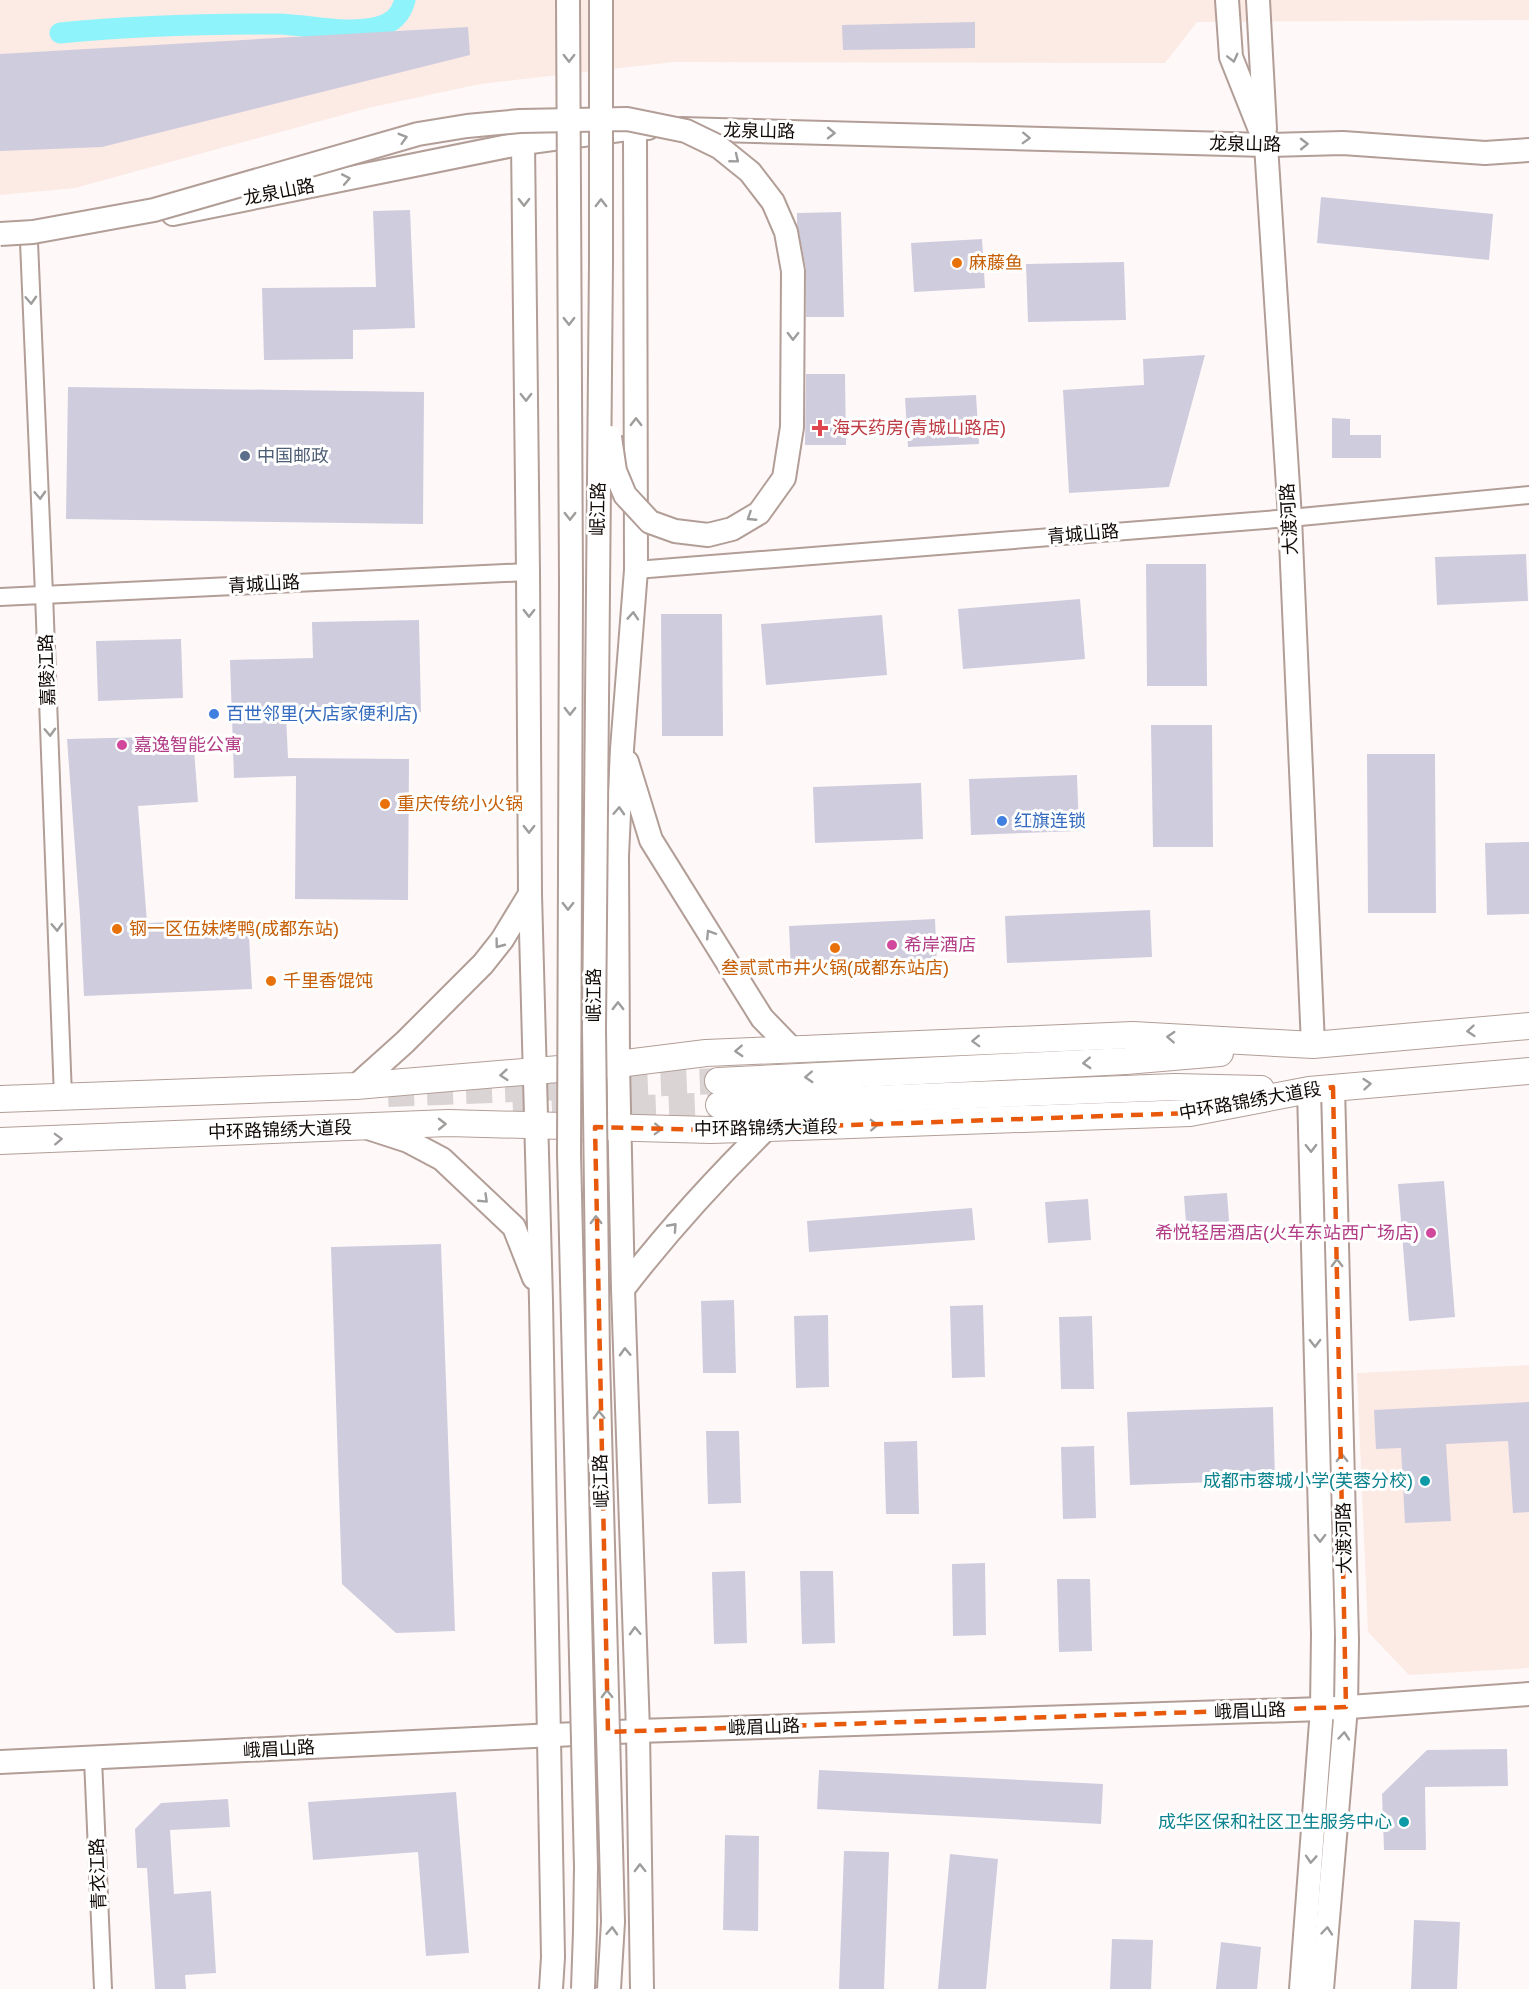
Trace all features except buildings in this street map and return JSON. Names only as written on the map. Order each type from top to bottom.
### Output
[{"type":"main road","name":"岷江路","points":[[568,0],[571,572],[569,1154],[586,1867],[583,1989]]},
{"type":"main road","name":"岷江路","points":[[601,0],[594,1029],[598,1357],[613,1922],[609,1989]]},
{"type":"main road","name":"大渡河路","points":[[1227,0],[1230,57],[1266,145],[1290,518],[1313,1045]]},
{"type":"main road","points":[[1258,0],[1266,145]]},
{"type":"main road","points":[[0,234],[33,232],[154,210],[418,134],[467,126],[520,121],[627,119],[686,131],[718,147],[750,172],[773,202],[786,232],[794,271],[792,427],[784,478],[759,513],[732,529],[708,535],[675,531],[650,522],[625,495],[615,471],[600,374]]},
{"type":"main road","name":"岷江路","points":[[635,128],[636,570],[622,749],[617,856],[618,1128],[638,1731],[642,1989]]},
{"type":"main road","name":"龙泉山路","points":[[0,244],[28,242],[523,143],[635,128],[1266,145],[1343,143],[1485,153],[1529,150]]},
{"type":"main road","points":[[523,143],[530,894],[550,1735],[553,1957],[551,1989]]},
{"type":"main road","points":[[622,749],[651,840],[762,1018],[792,1049]]},
{"type":"main road","points":[[356,1086],[405,1042],[483,964],[502,940],[530,894]]},
{"type":"main road","points":[[1321,1088],[1175,1087],[719,1093],[1529,1026]]},
{"type":"main road","points":[[0,1099],[356,1086],[534,1072],[706,1053],[792,1049],[1133,1035],[1313,1045]]},
{"type":"main road","name":"中环路锦绣大道段","points":[[0,1142],[448,1123],[711,1130],[1190,1113],[1321,1088],[1529,1071]]},
{"type":"main road","name":"大渡河路","points":[[1321,1088],[1347,1640],[1346,1707],[1322,1989]]},
{"type":"main road","name":"大渡河路","points":[[1301,1989],[1322,1708],[1321,1088]]},
{"type":"main road","points":[[364,1127],[408,1141],[442,1159],[514,1227],[530,1264],[541,1300]]},
{"type":"main road","points":[[622,1289],[658,1243],[766,1129]]},
{"type":"main road","name":"峨眉山路","points":[[0,1762],[638,1731],[1346,1707],[1529,1694]]},
{"type":"street","name":"嘉陵江路","points":[[28,242],[63,1098]]},
{"type":"street","name":"青城山路","points":[[636,570],[1290,518],[1529,495]]},
{"type":"street","name":"青城山路","points":[[0,597],[528,572]]},
{"type":"street","name":"青衣江路","points":[[93,1759],[103,1989]]},
{"type":"highlighted area","points":[[1333,1087],[1346,1707],[608,1732],[595,1127],[711,1130],[1190,1113]]},
{"type":"shaded area","points":[[0,0],[1529,0],[1529,20],[1197,22],[1165,63],[674,62],[480,84],[368,108],[75,188],[0,195]]},
{"type":"shaded area","points":[[1529,1365],[1529,1668],[1409,1675],[1368,1632],[1357,1373]]},
{"type":"waterway","points":[[60,33],[223,24],[278,24],[341,30],[366,29],[392,21],[399,14],[405,0]]},
{"type":"tunnel","points":[[388,1094],[718,1081]]},
{"type":"tunnel","points":[[513,1113],[719,1105]]},
{"type":"place","name":"麻藤鱼","points":[[957,263]]},
{"type":"place","name":"海天药房(青城山路店)","points":[[820,428]]},
{"type":"place","name":"中国邮政","points":[[245,456]]},
{"type":"place","name":"百世邻里(大店家便利店)","points":[[214,714]]},
{"type":"place","name":"嘉逸智能公寓","points":[[122,745]]},
{"type":"place","name":"重庆传统小火锅","points":[[385,804]]},
{"type":"place","name":"红旗连锁","points":[[1002,821]]},
{"type":"place","name":"钢一区伍妹烤鸭(成都东站)","points":[[117,929]]},
{"type":"place","name":"希岸酒店","points":[[892,945]]},
{"type":"place","name":"叁贰贰市井火锅(成都东站店)","points":[[835,948]]},
{"type":"place","name":"千里香馄饨","points":[[271,981]]},
{"type":"place","name":"希悦轻居酒店(火车东站西广场店)","points":[[1431,1233]]},
{"type":"place","name":"成都市蓉城小学(芙蓉分校)","points":[[1425,1481]]},
{"type":"place","name":"成华区保和社区卫生服务中心","points":[[1404,1822]]}]
